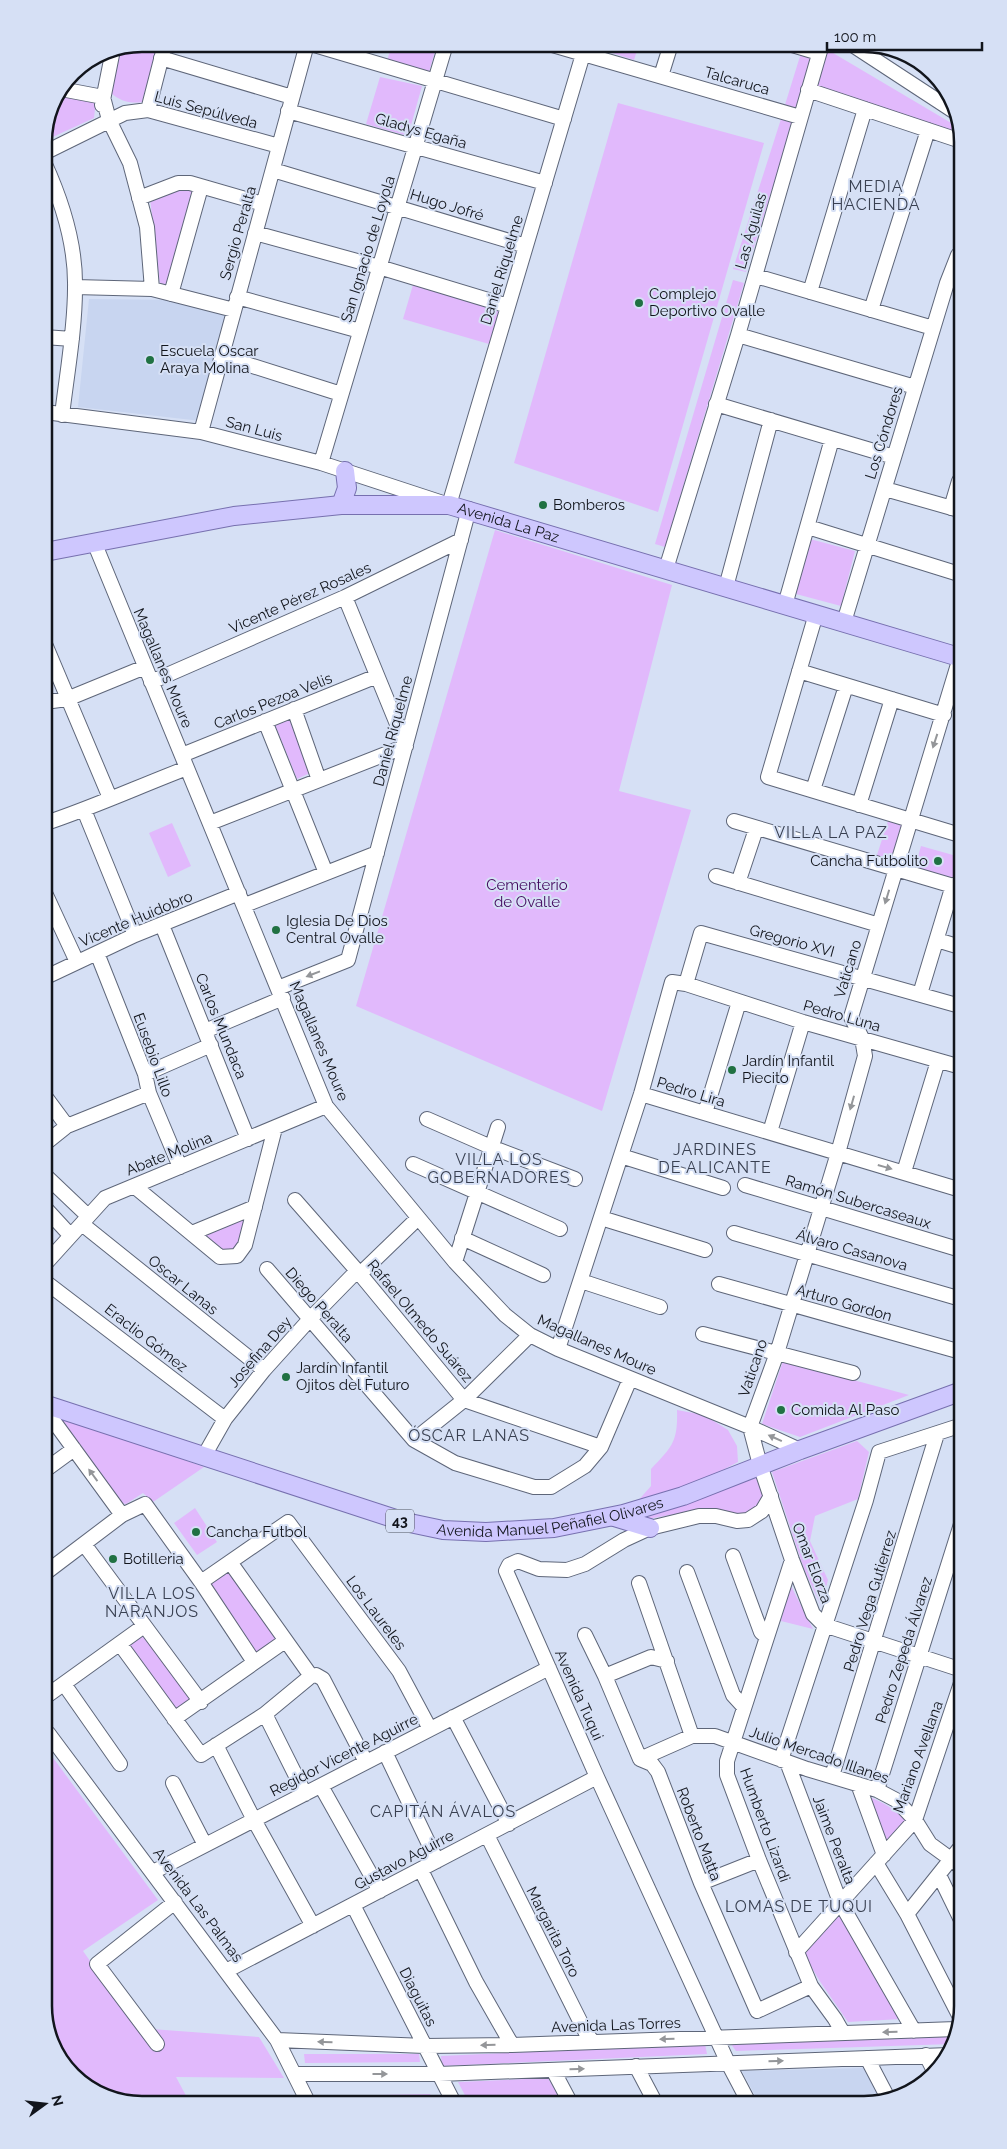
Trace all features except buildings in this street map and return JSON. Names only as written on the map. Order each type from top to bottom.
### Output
[{"type":"main road","points":[[342,505],[347,488],[345,471]]},
{"type":"main road","name":"Avenida La Paz","points":[[53,550],[234,516],[342,505],[449,504],[954,655]]},
{"type":"main road","name":"Avenida Manuel Peñafiel Olivares","points":[[52,1407],[405,1522],[444,1530],[486,1532],[554,1528],[613,1516],[683,1496],[760,1465],[954,1394]]},
{"type":"main road","points":[[613,1516],[650,1528]]},
{"type":"street","points":[[148,110],[163,52]]},
{"type":"street","name":"Sergio Peralta","points":[[201,432],[305,52]]},
{"type":"street","points":[[339,52],[564,119]]},
{"type":"street","name":"San Ignacio de Loyola","points":[[321,463],[443,52]]},
{"type":"street","name":"Daniel Riquelme","points":[[449,504],[584,53]]},
{"type":"street","name":"Talcaruca","points":[[595,53],[661,76],[800,117]]},
{"type":"street","points":[[661,76],[668,53]]},
{"type":"street","name":"Las Águilas","points":[[666,570],[756,276],[819,53]]},
{"type":"street","points":[[865,53],[947,107]]},
{"type":"street","points":[[111,58],[103,97],[104,122],[130,163],[146,228],[152,289]]},
{"type":"street","points":[[161,58],[292,97]]},
{"type":"street","points":[[808,90],[954,139]]},
{"type":"street","points":[[69,91],[103,97]]},
{"type":"street","points":[[810,292],[865,109]]},
{"type":"street","name":"Luis Sepúlveda","points":[[53,148],[125,113],[148,110],[279,146]]},
{"type":"street","name":"Gladys Egaña","points":[[288,112],[545,183]]},
{"type":"street","points":[[871,310],[928,130]]},
{"type":"street","name":"Hugo Jofré","points":[[273,170],[526,246]]},
{"type":"street","points":[[53,182],[59,195],[71,241],[75,287],[72,339],[62,415]]},
{"type":"street","points":[[139,198],[178,183],[190,183],[263,204]]},
{"type":"street","points":[[171,294],[201,186]]},
{"type":"street","points":[[254,233],[379,267],[508,306]]},
{"type":"street","points":[[756,276],[933,328]]},
{"type":"street","name":"Los Cóndores","points":[[844,622],[933,328],[953,285]]},
{"type":"street","points":[[75,287],[152,289],[171,294],[235,303],[360,331]]},
{"type":"street","points":[[738,335],[915,387]]},
{"type":"street","points":[[53,338],[72,339]]},
{"type":"street","points":[[221,356],[341,394]]},
{"type":"street","points":[[716,404],[894,457]]},
{"type":"street","name":"San Luis","points":[[53,413],[201,432],[321,463],[449,504]]},
{"type":"street","points":[[726,587],[771,420]]},
{"type":"street","points":[[785,605],[832,439]]},
{"type":"street","points":[[884,489],[954,509]]},
{"type":"street","name":"Daniel Riquelme","points":[[280,993],[348,960],[469,509]]},
{"type":"street","points":[[808,527],[954,572]]},
{"type":"street","name":"Vicente Pérez Rosales","points":[[151,682],[345,597],[461,540]]},
{"type":"street","name":"Magallanes Moure","points":[[94,542],[326,1106],[455,1262],[505,1315],[530,1335],[558,1349],[750,1427],[800,1450]]},
{"type":"street","points":[[210,823],[406,746],[345,597]]},
{"type":"street","points":[[816,614],[768,777],[954,833]]},
{"type":"street","points":[[53,663],[110,798]]},
{"type":"street","points":[[53,701],[67,699],[145,667]]},
{"type":"street","points":[[799,671],[944,714]]},
{"type":"street","name":"Carlos Pezoa Velis","points":[[53,821],[84,810],[110,798],[265,721],[377,676]]},
{"type":"street","name":"Vaticano","points":[[750,1427],[777,1353],[866,1056],[862,1038],[850,1017],[954,681]]},
{"type":"street","points":[[813,790],[846,686]]},
{"type":"street","points":[[859,805],[892,699]]},
{"type":"street","points":[[294,709],[319,780]]},
{"type":"street","points":[[265,721],[326,873]]},
{"type":"street","points":[[84,810],[135,935]]},
{"type":"street","points":[[734,821],[756,829],[954,885]]},
{"type":"street","points":[[738,883],[756,829]]},
{"type":"street","name":"Vicente Huidobro","points":[[53,974],[135,935],[326,873],[377,853]]},
{"type":"street","points":[[716,876],[879,925]]},
{"type":"street","points":[[920,994],[936,940],[954,894]]},
{"type":"street","points":[[53,911],[77,962]]},
{"type":"street","name":"Carlos Mundaca","points":[[162,925],[212,1045],[248,1139]]},
{"type":"street","name":"Gregorio XVI","points":[[686,984],[701,933],[863,977],[954,1004]]},
{"type":"street","points":[[936,940],[954,945]]},
{"type":"street","name":"Eusebio Lillo","points":[[97,953],[145,1074],[149,1094],[180,1167]]},
{"type":"street","points":[[641,1094],[672,982],[686,984]]},
{"type":"street","name":"Pedro Luna","points":[[686,984],[803,1022],[954,1065]]},
{"type":"street","points":[[205,1031],[280,993]]},
{"type":"street","points":[[705,1113],[739,1002]]},
{"type":"street","points":[[770,1132],[803,1022]]},
{"type":"street","points":[[145,1074],[212,1045]]},
{"type":"street","points":[[904,1172],[938,1061]]},
{"type":"street","points":[[52,1138],[67,1126],[149,1094]]},
{"type":"street","name":"Pedro Lira","points":[[558,1349],[641,1094],[954,1188]]},
{"type":"street","name":"Abate Molina","points":[[52,1256],[105,1198],[326,1106]]},
{"type":"street","points":[[52,1107],[67,1126]]},
{"type":"street","points":[[427,1119],[491,1147],[575,1179]]},
{"type":"street","points":[[455,1262],[498,1127]]},
{"type":"street","points":[[134,1186],[220,1257],[237,1256],[245,1245],[275,1128]]},
{"type":"street","points":[[621,1156],[723,1188]]},
{"type":"street","points":[[413,1164],[560,1229]]},
{"type":"street","name":"Oscar Lanas","points":[[52,1182],[85,1220],[264,1370]]},
{"type":"street","name":"Ramón Subercaseaux","points":[[744,1185],[954,1248]]},
{"type":"street","name":"Rafael Olmedo Suárez","points":[[294,1200],[360,1274],[464,1400],[601,1447]]},
{"type":"street","points":[[192,1233],[255,1207]]},
{"type":"street","points":[[52,1216],[70,1235]]},
{"type":"street","name":"Josefina Dey","points":[[204,1456],[224,1419],[264,1370],[352,1276],[360,1274],[418,1218]]},
{"type":"street","points":[[601,1218],[705,1250]]},
{"type":"street","name":"Álvaro Casanova","points":[[734,1233],[954,1297]]},
{"type":"street","points":[[462,1238],[543,1276]]},
{"type":"street","name":"Diego Peralta","points":[[268,1270],[414,1440],[455,1463],[534,1487],[551,1487],[584,1466],[601,1447],[630,1378]]},
{"type":"street","points":[[581,1281],[660,1307]]},
{"type":"street","name":"Arturo Gordon","points":[[719,1284],[954,1350]]},
{"type":"street","name":"Eraclio Gómez","points":[[52,1287],[224,1419]]},
{"type":"street","points":[[703,1334],[853,1373]]},
{"type":"street","points":[[414,1440],[464,1400],[530,1335]]},
{"type":"street","points":[[52,1419],[122,1515]]},
{"type":"street","name":"Omar Elorza","points":[[750,1427],[760,1465],[792,1560],[813,1614],[824,1625],[874,1643],[954,1667]]},
{"type":"street","points":[[784,1761],[824,1625],[866,1500],[879,1452],[954,1428]]},
{"type":"street","name":"Pedro Vega Gutierrez","points":[[832,1776],[937,1434]]},
{"type":"street","points":[[52,1465],[74,1449]]},
{"type":"street","name":"Avenida Tuqui","points":[[745,2096],[716,2038],[507,1574],[509,1565],[518,1561],[539,1569],[567,1570],[585,1564],[618,1543],[650,1528],[699,1516],[716,1516],[737,1521],[748,1520],[762,1511],[771,1496]]},
{"type":"street","points":[[52,1568],[122,1515],[145,1504],[201,1582],[254,1662]]},
{"type":"street","name":"Los Laureles","points":[[230,1562],[288,1522],[399,1671],[430,1730]]},
{"type":"street","points":[[84,1544],[201,1702]]},
{"type":"street","name":"Pedro Zepeda Álvarez","points":[[877,1790],[954,1546]]},
{"type":"street","points":[[733,1556],[761,1632],[766,1637]]},
{"type":"street","name":"Humberto Lizardi","points":[[792,1560],[727,1761],[727,1775],[759,1860],[811,1986],[843,2033]]},
{"type":"street","points":[[201,1582],[230,1562],[285,1641],[314,1675],[323,1679],[366,1762]]},
{"type":"street","points":[[687,1572],[733,1695],[744,1707]]},
{"type":"street","points":[[639,1583],[692,1736]]},
{"type":"street","points":[[52,1692],[144,1626]]},
{"type":"street","name":"Roberto Matta","points":[[585,1635],[605,1676],[640,1759],[652,1764],[658,1772],[701,1883],[757,2011],[811,1986]]},
{"type":"street","points":[[174,1719],[201,1702],[285,1641]]},
{"type":"street","points":[[120,1644],[201,1755],[266,1714],[314,1675]]},
{"type":"street","points":[[605,1676],[651,1657],[667,1662]]},
{"type":"street","name":"Regidor Vicente Aguirre","points":[[153,1872],[549,1668]]},
{"type":"street","points":[[64,1684],[120,1764]]},
{"type":"street","name":"Mariano Avellana","points":[[796,1952],[915,1820],[954,1704]]},
{"type":"street","points":[[266,1714],[305,1794]]},
{"type":"street","points":[[453,1717],[509,1824]]},
{"type":"street","name":"Julio Mercado Illanes","points":[[640,1759],[692,1736],[715,1736],[734,1742],[784,1761],[877,1790],[896,1800],[915,1820],[930,1844],[954,1861]]},
{"type":"street","name":"Avenida Las Palmas","points":[[52,1738],[277,2040],[306,2096]]},
{"type":"street","points":[[216,1745],[254,1820],[313,1926]]},
{"type":"street","points":[[385,1752],[437,1861]]},
{"type":"street","name":"Jaime Peralta","points":[[784,1761],[840,1902],[914,2031]]},
{"type":"street","name":"Gustavo Aguirre","points":[[226,1971],[597,1777]]},
{"type":"street","points":[[174,1783],[205,1845]]},
{"type":"street","points":[[858,1784],[880,1859],[954,2005]]},
{"type":"street","points":[[321,1786],[380,1891]]},
{"type":"street","name":"Margarita Toro","points":[[487,1835],[586,2033],[593,2042]]},
{"type":"street","points":[[701,1883],[759,1860]]},
{"type":"street","points":[[907,1914],[939,1876],[954,1865]]},
{"type":"street","points":[[421,1870],[476,1982],[512,2045]]},
{"type":"street","points":[[939,1876],[954,1906]]},
{"type":"street","points":[[158,2044],[96,1964],[175,1902]]},
{"type":"street","name":"Diaguitas","points":[[353,1905],[450,2096]]},
{"type":"street","name":"Avenida Las Torres","points":[[277,2040],[425,2046],[512,2045],[951,2029]]},
{"type":"street","points":[[926,2055],[932,2066]]},
{"type":"street","points":[[296,2074],[439,2074],[940,2055]]},
{"type":"street","points":[[867,2058],[885,2094]]},
{"type":"street","points":[[636,2066],[652,2096]]},
{"type":"street","points":[[553,2070],[567,2096]]},
{"type":"shaded area","name":"Escuela Oscar Araya Molina","points":[[89,299],[179,300],[230,312],[201,421],[78,407]]},
{"type":"shaded area","points":[[864,2068],[879,2095],[755,2096],[742,2071]]},
{"type":"green space","points":[[156,52],[142,102],[133,103],[125,101],[111,93],[118,56],[131,53]]},
{"type":"green space","points":[[390,52],[435,52],[429,72],[387,61]]},
{"type":"green space","points":[[611,53],[636,53],[634,60]]},
{"type":"green space","points":[[801,53],[812,57],[797,111],[784,108]]},
{"type":"green space","points":[[827,53],[833,53],[953,124],[954,134],[815,90]]},
{"type":"green space","points":[[380,77],[422,86],[408,136],[366,124]]},
{"type":"green space","points":[[67,95],[96,100],[94,118],[53,137],[57,114]]},
{"type":"green space","name":"Complejo Deportivo Ovalle","points":[[618,103],[764,143],[658,512],[514,463]]},
{"type":"green space","points":[[781,119],[793,122],[746,272],[733,269]]},
{"type":"green space","points":[[183,186],[197,190],[169,286],[160,285],[150,198]]},
{"type":"green space","points":[[733,280],[744,283],[665,547],[655,544]]},
{"type":"green space","points":[[413,285],[499,311],[489,344],[403,319]]},
{"type":"green space","name":"Cementerio de Ovalle","points":[[495,530],[672,585],[619,791],[691,810],[602,1111],[356,1006]]},
{"type":"green space","points":[[810,539],[855,551],[841,606],[796,594]]},
{"type":"green space","points":[[291,719],[310,773],[297,779],[275,725]]},
{"type":"green space","points":[[888,821],[903,826],[892,862],[876,858]]},
{"type":"green space","points":[[172,823],[191,866],[168,877],[149,833]]},
{"type":"green space","name":"Cancha Futbolito","points":[[921,846],[954,855],[954,878],[915,867]]},
{"type":"green space","points":[[246,1217],[241,1242],[233,1252],[213,1247],[204,1233]]},
{"type":"green space","points":[[783,1361],[909,1395],[800,1437],[762,1424]]},
{"type":"green space","points":[[677,1410],[704,1415],[728,1430],[737,1446],[738,1462],[688,1485],[636,1503],[651,1486],[651,1469],[669,1449],[675,1437]]},
{"type":"green space","points":[[53,1413],[204,1467],[153,1502],[143,1493],[126,1504],[118,1502]]},
{"type":"green space","points":[[857,1441],[869,1452],[858,1499],[815,1516],[810,1541],[828,1580],[821,1606],[804,1569],[772,1472]]},
{"type":"green space","points":[[759,1477],[764,1497],[756,1509],[743,1515],[704,1510],[637,1521]]},
{"type":"green space","name":"Cancha Futbol","points":[[195,1508],[217,1542],[197,1555],[174,1523]]},
{"type":"green space","points":[[230,1569],[280,1641],[255,1659],[206,1587]]},
{"type":"green space","points":[[790,1584],[813,1629],[781,1621]]},
{"type":"green space","points":[[145,1632],[196,1701],[175,1715],[124,1647]]},
{"type":"green space","points":[[52,1757],[158,1900],[83,1951],[138,2028],[259,2037],[284,2078],[176,2077],[186,2096],[137,2096],[114,2092],[88,2078],[79,2070],[59,2041],[54,2024],[52,2006]]},
{"type":"green space","points":[[865,1795],[888,1806],[907,1823],[884,1847]]},
{"type":"green space","points":[[838,1914],[901,2019],[848,2022],[804,1955]]},
{"type":"green space","points":[[949,2036],[946,2044],[736,2051],[731,2044]]},
{"type":"green space","points":[[705,2044],[707,2054],[442,2066],[441,2056]]},
{"type":"green space","points":[[304,2054],[419,2054],[420,2062],[305,2063]]},
{"type":"green space","points":[[548,2078],[558,2096],[465,2096],[458,2082]]},
{"type":"green space","points":[[430,2094],[431,2096],[378,2096]]},
{"type":"place","name":"Complejo Deportivo Ovalle","points":[[639,303]]},
{"type":"place","name":"Escuela Oscar Araya Molina","points":[[150,360]]},
{"type":"place","name":"Bomberos","points":[[543,505]]},
{"type":"place","name":"Cancha Futbolito","points":[[938,861]]},
{"type":"place","name":"Iglesia De Dios Central Ovalle","points":[[276,930]]},
{"type":"place","name":"Jardín Infantil Piecito","points":[[732,1070]]},
{"type":"place","name":"Jardín Infantil Ojitos del Futuro","points":[[286,1377]]},
{"type":"place","name":"Comida Al Paso","points":[[781,1410]]},
{"type":"place","name":"Cancha Futbol","points":[[196,1532]]},
{"type":"place","name":"Botilleria","points":[[113,1559]]},
{"type":"district","name":"MEDIA HACIENDA","points":[[876,195]]},
{"type":"district","name":"VILLA LA PAZ","points":[[831,832]]},
{"type":"district","name":"JARDINES DE ALICANTE","points":[[715,1158]]},
{"type":"district","name":"VILLA LOS GOBERNADORES","points":[[499,1168]]},
{"type":"district","name":"ÓSCAR LANAS","points":[[469,1435]]},
{"type":"district","name":"VILLA LOS NARANJOS","points":[[152,1602]]},
{"type":"district","name":"CAPITÁN ÁVALOS","points":[[443,1811]]},
{"type":"district","name":"LOMAS DE TUQUI","points":[[799,1906]]}]
